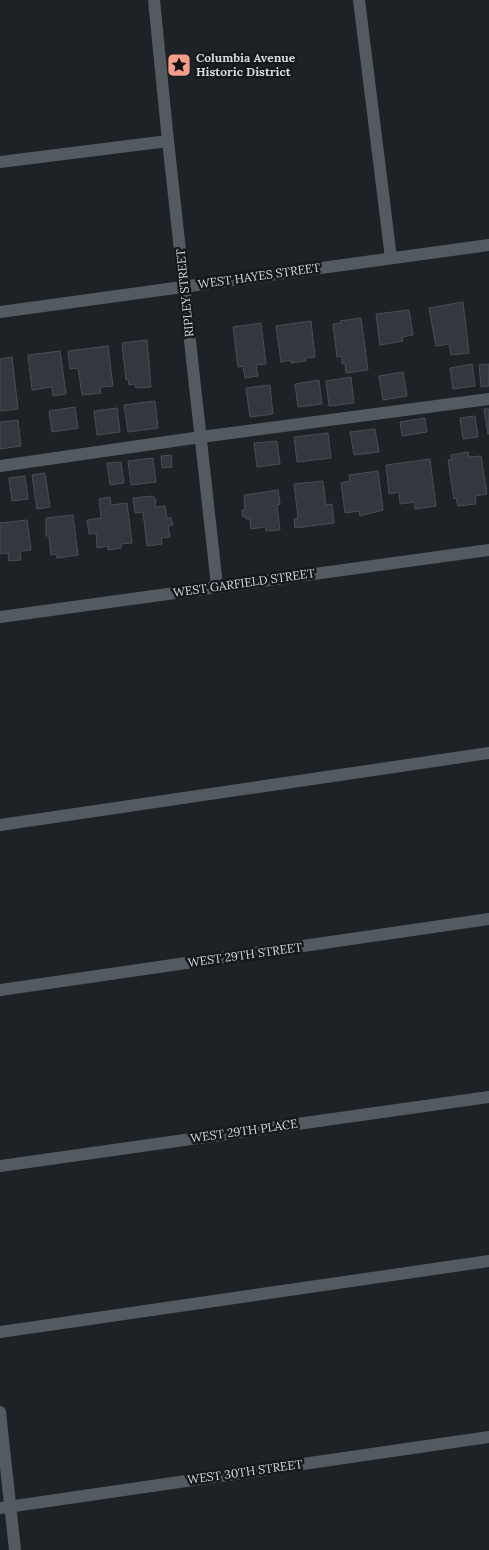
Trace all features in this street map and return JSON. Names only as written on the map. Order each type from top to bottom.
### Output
[{"type":"street","name":"RIPLEY STREET","points":[[154,0],[217,586]]},
{"type":"street","points":[[359,0],[391,258]]},
{"type":"street","points":[[0,162],[168,141]]},
{"type":"street","name":"WEST HAYES STREET","points":[[0,312],[489,245]]},
{"type":"street","points":[[0,466],[489,399]]},
{"type":"street","name":"WEST GARFIELD STREET","points":[[0,617],[489,550]]},
{"type":"street","points":[[0,825],[489,753]]},
{"type":"street","name":"WEST 29TH STREET","points":[[0,990],[489,920]]},
{"type":"street","name":"WEST 29TH PLACE","points":[[0,1166],[489,1097]]},
{"type":"street","points":[[0,1332],[489,1261]]},
{"type":"street","points":[[0,1412],[5,1507],[16,1550]]},
{"type":"street","name":"WEST 30TH STREET","points":[[5,1507],[489,1437]]},
{"type":"building","points":[[463,302],[469,353],[451,355],[449,344],[436,346],[429,308]]},
{"type":"building","points":[[409,310],[413,335],[402,337],[403,341],[380,345],[376,314]]},
{"type":"building","points":[[361,318],[368,370],[346,373],[345,363],[342,364],[342,356],[337,357],[333,324]]},
{"type":"building","points":[[311,321],[315,357],[305,358],[306,361],[291,363],[291,360],[281,362],[276,326]]},
{"type":"building","points":[[261,323],[266,364],[256,365],[258,376],[245,378],[243,366],[238,367],[233,327]]},
{"type":"building","points":[[147,340],[151,387],[136,388],[135,384],[129,385],[128,379],[126,380],[122,343]]},
{"type":"building","points":[[108,346],[113,386],[100,387],[101,393],[82,395],[78,368],[70,369],[68,351]]},
{"type":"building","points":[[60,351],[66,394],[53,396],[52,387],[32,390],[28,355]]},
{"type":"building","points":[[12,357],[18,409],[0,411],[0,359]]},
{"type":"building","points":[[472,364],[475,386],[453,389],[450,368]]},
{"type":"building","points":[[489,364],[489,386],[481,387],[479,365]]},
{"type":"building","points":[[403,372],[407,396],[383,400],[379,376]]},
{"type":"building","points":[[351,377],[354,403],[329,406],[326,381]]},
{"type":"building","points":[[319,380],[322,404],[298,407],[295,384]]},
{"type":"building","points":[[270,385],[273,414],[250,417],[246,388]]},
{"type":"building","points":[[155,401],[158,428],[128,432],[124,405]]},
{"type":"building","points":[[75,407],[78,428],[52,432],[49,411]]},
{"type":"building","points":[[117,408],[120,432],[97,435],[94,411]]},
{"type":"building","points":[[484,409],[489,409],[489,434],[488,434]]},
{"type":"building","points":[[475,416],[478,437],[463,439],[460,418]]},
{"type":"building","points":[[425,418],[427,432],[402,436],[400,422]]},
{"type":"building","points":[[18,420],[21,446],[0,449],[0,422]]},
{"type":"building","points":[[375,429],[379,452],[354,455],[350,432]]},
{"type":"building","points":[[328,433],[331,458],[297,462],[294,437]]},
{"type":"building","points":[[277,441],[280,464],[257,467],[254,443]]},
{"type":"building","points":[[468,452],[469,457],[481,456],[487,494],[475,496],[476,504],[458,506],[456,498],[454,499],[448,460],[452,460],[451,455]]},
{"type":"building","points":[[171,455],[172,467],[162,468],[161,456]]},
{"type":"building","points":[[153,458],[156,482],[131,485],[128,461]]},
{"type":"building","points":[[430,459],[436,506],[415,509],[414,502],[400,504],[399,492],[389,494],[386,465]]},
{"type":"building","points":[[121,462],[124,483],[110,485],[107,463]]},
{"type":"building","points":[[378,471],[383,510],[360,516],[359,511],[345,513],[341,483],[350,481],[349,475]]},
{"type":"building","points":[[45,473],[50,507],[37,509],[32,475]]},
{"type":"building","points":[[25,476],[28,499],[12,501],[9,478]]},
{"type":"building","points":[[323,481],[326,505],[332,504],[334,523],[295,528],[294,519],[298,518],[294,484]]},
{"type":"building","points":[[278,490],[280,504],[277,505],[280,530],[266,531],[265,527],[251,529],[250,519],[246,519],[246,516],[243,517],[242,510],[245,510],[244,495]]},
{"type":"building","points":[[153,496],[156,500],[155,507],[165,506],[167,518],[171,518],[173,525],[168,526],[170,537],[161,538],[162,544],[147,546],[143,512],[135,513],[133,498]]},
{"type":"building","points":[[110,497],[111,505],[127,503],[132,543],[121,544],[121,548],[108,550],[108,546],[97,548],[96,533],[89,534],[87,520],[101,518],[99,499]]},
{"type":"building","points":[[73,515],[78,555],[57,558],[56,554],[51,555],[49,536],[46,536],[46,518]]},
{"type":"building","points":[[27,520],[31,550],[20,551],[21,560],[9,561],[8,553],[0,554],[0,523]]},
{"type":"place","name":"Columbia Avenue Historic District","points":[[179,65]]}]
